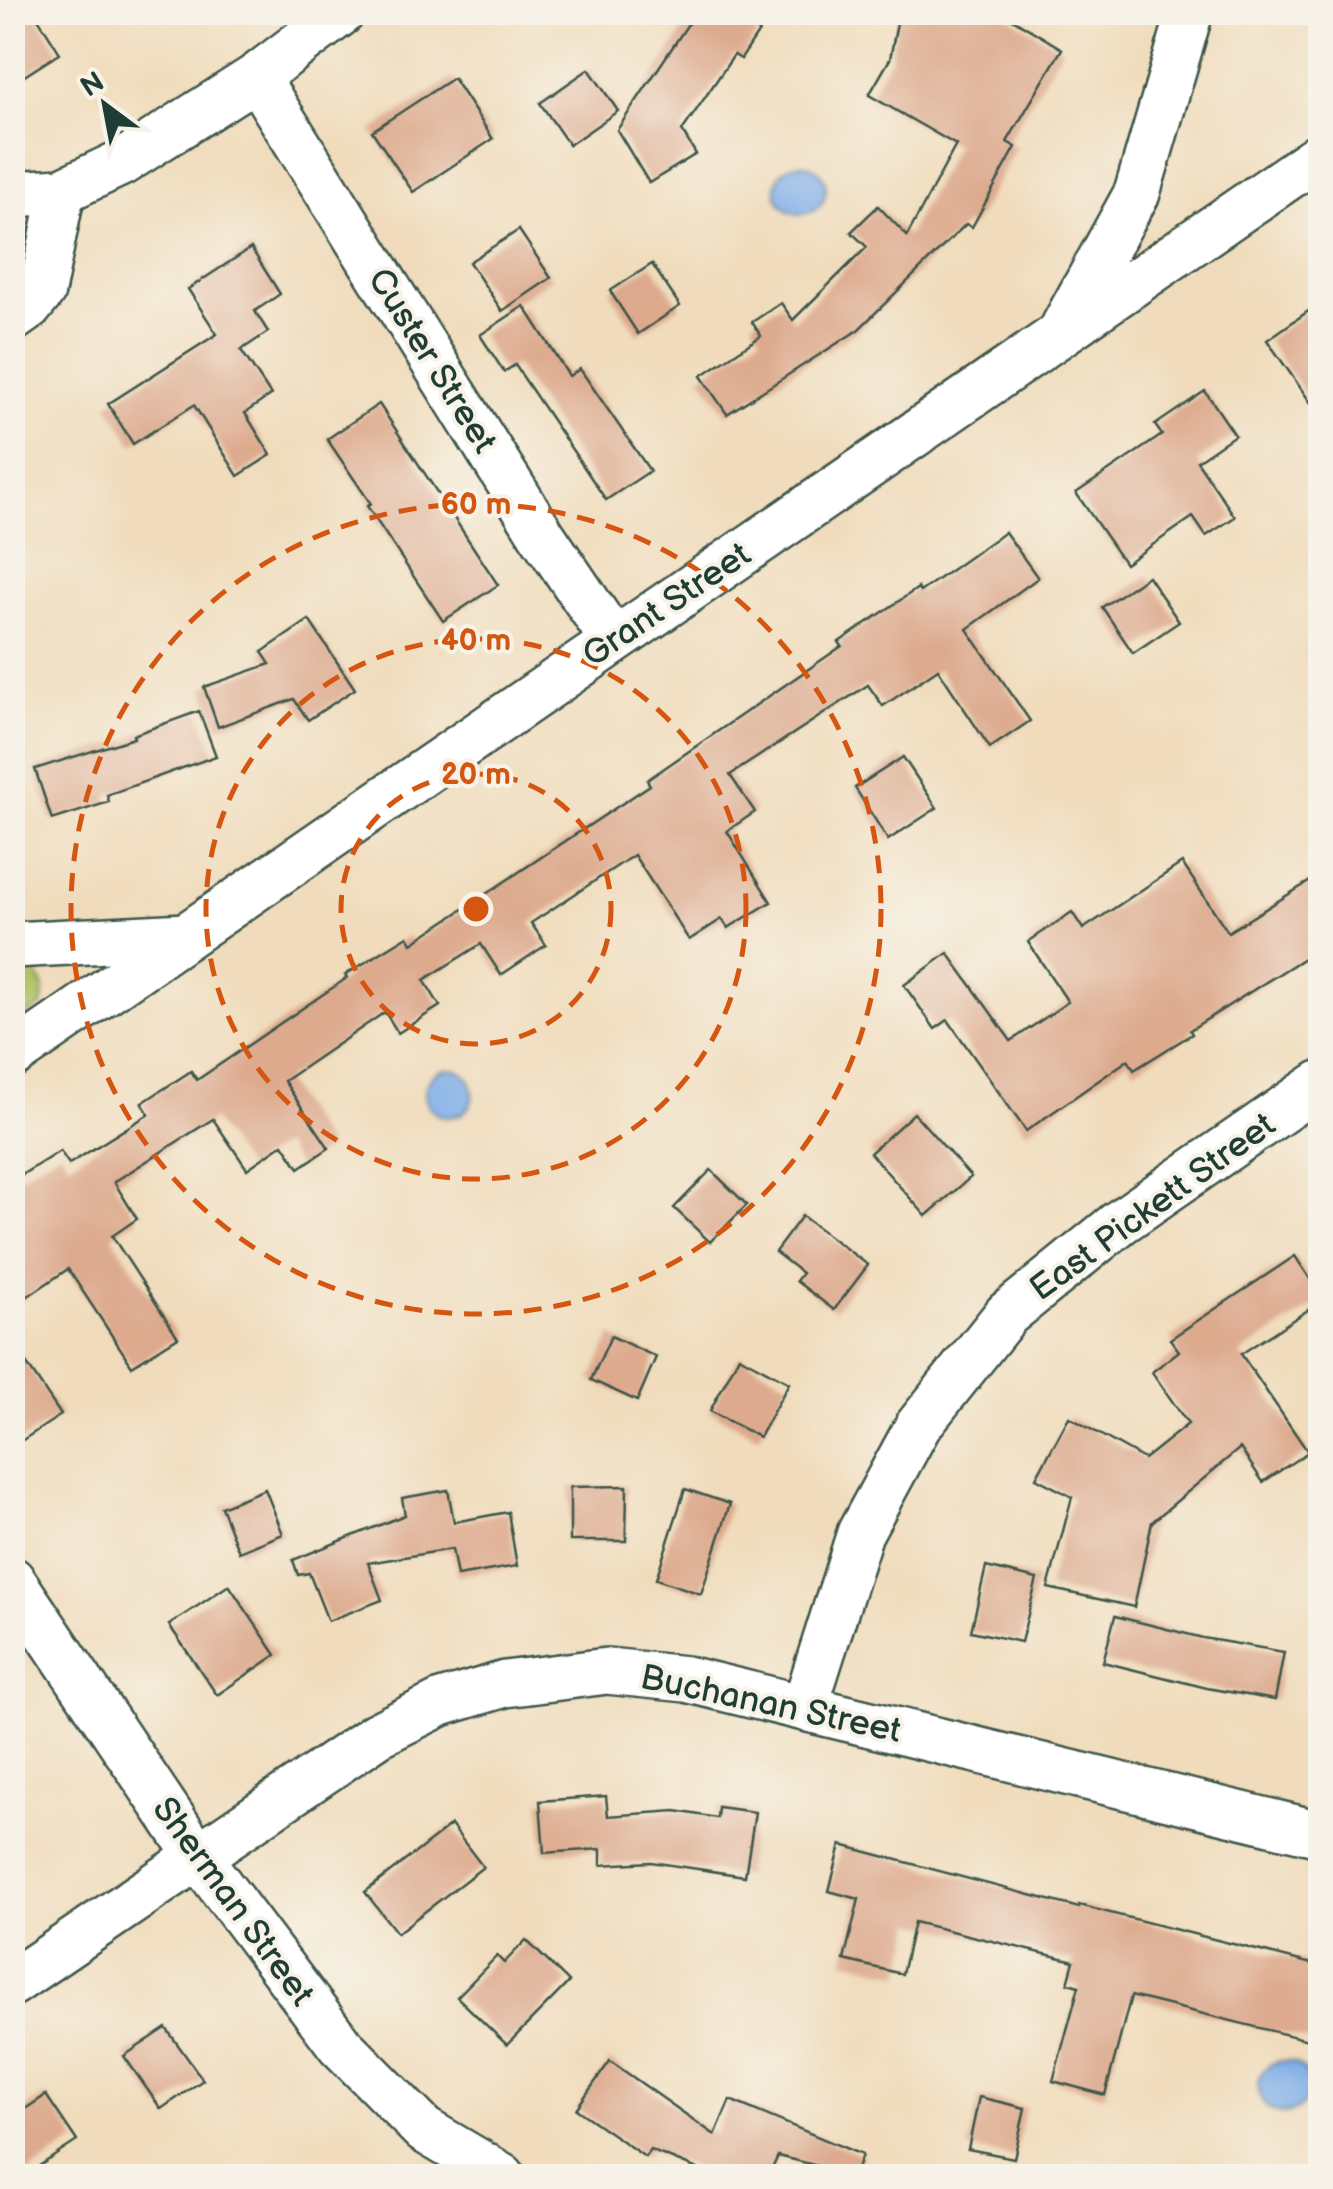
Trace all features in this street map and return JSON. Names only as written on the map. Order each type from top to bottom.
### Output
[{"type":"street","points":[[12,194],[62,190],[122,163],[256,77],[342,12]]},
{"type":"street","points":[[1058,337],[1137,193],[1190,12]]},
{"type":"street","name":"Custer Street","points":[[256,77],[542,535],[613,640]]},
{"type":"street","name":"Grant Street","points":[[12,1056],[1320,155]]},
{"type":"street","points":[[12,319],[30,308],[42,291],[62,190]]},
{"type":"street","points":[[12,945],[188,936]]},
{"type":"street","name":"East Pickett Street","points":[[805,1706],[860,1532],[918,1426],[1007,1314],[1118,1223],[1320,1084]]},
{"type":"street","name":"Sherman Street","points":[[12,1580],[197,1855],[340,2044],[424,2130],[502,2176]]},
{"type":"street","name":"Buchanan Street","points":[[12,1982],[377,1736],[441,1703],[505,1684],[607,1671],[686,1679],[805,1706],[1320,1834]]},
{"type":"green space","points":[[12,964],[34,968],[44,988],[41,1006],[13,1025]]},
{"type":"water","points":[[801,164],[818,172],[826,189],[818,206],[801,214],[784,206],[776,189],[784,172]]},
{"type":"water","points":[[449,1069],[466,1076],[473,1093],[466,1110],[449,1117],[432,1110],[425,1093],[432,1076]]},
{"type":"water","points":[[1284,2061],[1302,2069],[1310,2087],[1302,2105],[1284,2113],[1266,2105],[1258,2087],[1266,2069]]},
{"type":"building","points":[[12,12],[34,12],[60,53],[12,84]]},
{"type":"building","points":[[696,12],[772,12],[741,59],[734,55],[682,131],[696,154],[649,183],[617,130]]},
{"type":"building","points":[[899,12],[1001,12],[1062,49],[1007,142],[1016,147],[972,227],[966,224],[858,330],[727,414],[701,376],[761,336],[752,322],[781,303],[793,320],[867,247],[851,232],[878,206],[907,236],[956,145],[869,95],[890,59]]},
{"type":"building","points":[[589,69],[618,111],[569,145],[540,103]]},
{"type":"building","points":[[453,78],[493,139],[413,192],[372,131]]},
{"type":"building","points":[[519,230],[551,278],[502,311],[469,262]]},
{"type":"building","points":[[251,248],[280,294],[255,311],[268,332],[241,350],[271,395],[245,413],[271,455],[238,476],[194,405],[133,444],[108,404],[217,334],[188,289]]},
{"type":"building","points":[[652,264],[680,306],[638,334],[610,291]]},
{"type":"building","points":[[1320,303],[1320,416],[1267,340]]},
{"type":"building","points":[[524,306],[569,376],[580,369],[650,471],[606,500],[515,365],[504,372],[480,335]]},
{"type":"building","points":[[1205,391],[1235,435],[1197,461],[1235,517],[1206,536],[1193,517],[1125,564],[1076,493],[1162,435],[1155,425]]},
{"type":"building","points":[[379,404],[498,585],[443,621],[327,439]]},
{"type":"building","points":[[1005,532],[1038,578],[967,629],[1030,721],[990,748],[938,669],[883,706],[868,685],[730,775],[755,812],[727,831],[771,902],[728,928],[722,919],[689,940],[634,855],[531,923],[546,945],[501,975],[481,944],[424,980],[440,1006],[398,1033],[385,1012],[284,1081],[329,1148],[299,1168],[283,1144],[247,1169],[213,1119],[114,1182],[137,1219],[112,1236],[178,1337],[132,1366],[68,1269],[12,1307],[12,1181],[60,1151],[69,1164],[149,1114],[142,1103],[191,1071],[197,1080],[347,978],[345,975],[408,936],[412,943],[650,785],[647,780],[842,646],[839,642],[918,588],[920,592]]},
{"type":"building","points":[[1148,576],[1179,622],[1133,653],[1102,607]]},
{"type":"building","points":[[309,620],[355,689],[308,720],[294,699],[218,727],[204,687],[270,664],[262,652]]},
{"type":"building","points":[[199,711],[216,756],[107,795],[109,802],[52,820],[35,769],[134,738],[133,735]]},
{"type":"building","points":[[903,757],[937,808],[888,840],[855,788]]},
{"type":"building","points":[[1182,863],[1228,932],[1320,875],[1320,948],[1134,1070],[1128,1060],[1026,1131],[948,1020],[935,1029],[904,985],[948,953],[1011,1041],[1068,1002],[1028,942],[1072,912],[1083,929]]},
{"type":"building","points":[[914,1113],[971,1177],[926,1216],[870,1153]]},
{"type":"building","points":[[711,1170],[747,1205],[710,1242],[674,1208]]},
{"type":"building","points":[[802,1216],[868,1265],[834,1310],[796,1281],[802,1273],[775,1252]]},
{"type":"building","points":[[1295,1256],[1320,1294],[1320,1302],[1241,1354],[1308,1452],[1263,1482],[1240,1448],[1152,1522],[1134,1607],[1048,1588],[1072,1497],[1036,1478],[1069,1417],[1144,1459],[1188,1424],[1152,1372],[1179,1351],[1170,1339]]},
{"type":"building","points":[[611,1336],[656,1357],[637,1401],[591,1380]]},
{"type":"building","points":[[12,1342],[61,1415],[12,1447]]},
{"type":"building","points":[[739,1356],[789,1383],[759,1437],[710,1411]]},
{"type":"building","points":[[627,1486],[626,1541],[570,1541],[570,1487]]},
{"type":"building","points":[[265,1489],[283,1534],[239,1552],[221,1507]]},
{"type":"building","points":[[685,1489],[730,1504],[701,1594],[656,1579]]},
{"type":"building","points":[[448,1490],[454,1522],[508,1512],[517,1566],[457,1576],[452,1549],[368,1563],[382,1600],[328,1621],[309,1573],[298,1575],[293,1560],[405,1515],[402,1498]]},
{"type":"building","points":[[986,1567],[1037,1579],[1021,1642],[971,1631]]},
{"type":"building","points":[[229,1585],[276,1655],[217,1695],[169,1625]]},
{"type":"building","points":[[1115,1616],[1203,1638],[1284,1652],[1275,1700],[1103,1662]]},
{"type":"building","points":[[606,1796],[608,1816],[676,1811],[717,1818],[718,1807],[755,1812],[745,1876],[651,1862],[601,1865],[601,1849],[544,1853],[540,1801]]},
{"type":"building","points":[[451,1825],[483,1867],[397,1933],[365,1892]]},
{"type":"building","points":[[841,1845],[1320,1966],[1320,2043],[1131,1996],[1105,2095],[1053,2081],[1079,1986],[1068,1983],[1074,1961],[914,1922],[902,1974],[844,1960],[859,1899],[829,1891]]},
{"type":"building","points":[[526,1940],[569,1982],[507,2045],[457,1997],[497,1956],[504,1963]]},
{"type":"building","points":[[166,2028],[203,2080],[161,2109],[124,2056]]},
{"type":"building","points":[[610,2061],[715,2135],[730,2100],[862,2155],[855,2175],[778,2156],[770,2173],[775,2176],[697,2176],[700,2170],[650,2150],[645,2157],[576,2109]]},
{"type":"building","points":[[46,2095],[77,2141],[24,2176],[12,2176],[12,2118]]},
{"type":"building","points":[[979,2097],[1025,2108],[1014,2158],[968,2149]]}]
